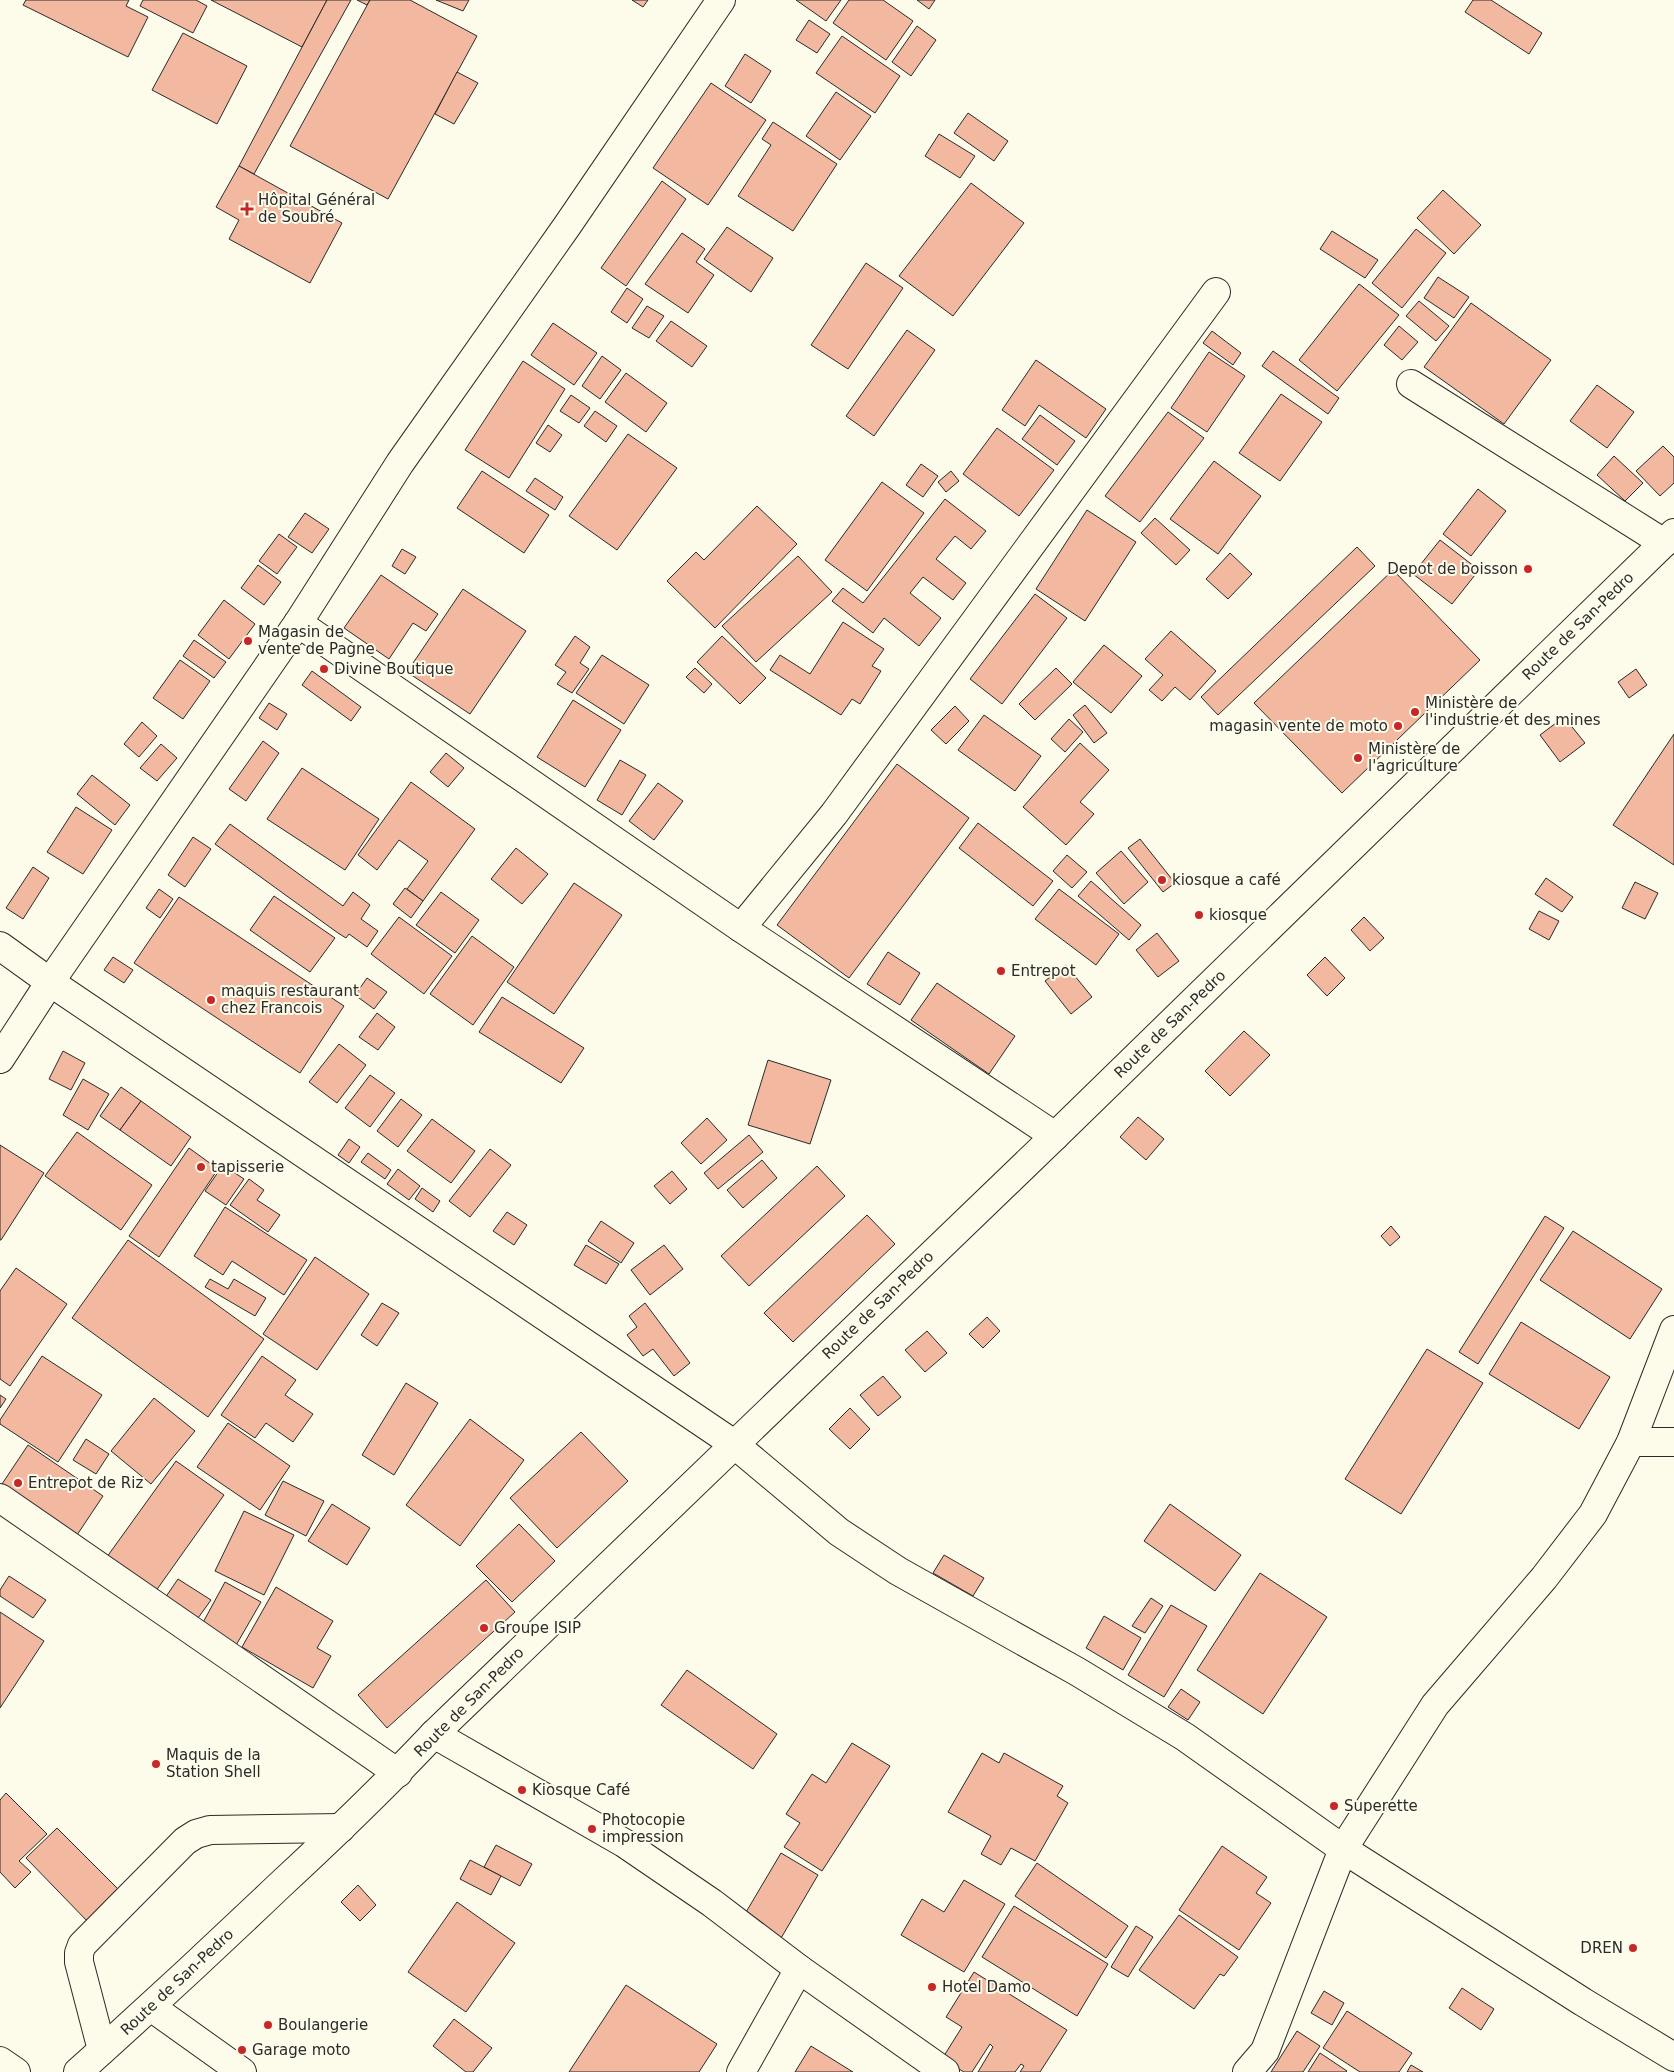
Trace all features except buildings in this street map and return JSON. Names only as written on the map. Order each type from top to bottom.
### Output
[{"type":"street","points":[[0,1059],[50,982],[298,623],[400,463],[567,226],[721,0]]},
{"type":"street","points":[[741,928],[834,814],[1216,292]]},
{"type":"street","points":[[1411,384],[1669,538]]},
{"type":"street","name":"Route de San-Pedro","points":[[78,2072],[151,2007],[341,1828],[398,1773],[434,1734],[1055,1136],[1669,538]]},
{"type":"street","points":[[298,623],[741,928],[1055,1136]]},
{"type":"street","points":[[0,946],[50,982],[734,1444],[839,1532],[898,1571],[1078,1672],[1185,1737],[1344,1849],[1583,2002],[1674,2057]]},
{"type":"street","points":[[1247,2072],[1263,2062],[1344,1849],[1434,1705],[1544,1578],[1593,1514],[1631,1442],[1674,1330]]},
{"type":"street","points":[[1631,1442],[1674,1442]]},
{"type":"street","points":[[0,1498],[398,1773]]},
{"type":"street","points":[[434,1734],[624,1843],[712,1903],[799,1969],[944,2072]]},
{"type":"street","points":[[102,2050],[79,1962],[79,1953],[82,1945],[185,1841],[196,1834],[210,1830],[341,1828]]},
{"type":"street","points":[[741,2072],[799,1969]]},
{"type":"street","points":[[151,2007],[242,2072]]},
{"type":"street","points":[[0,2061],[16,2072]]},
{"type":"place","name":"Hôpital Général de Soubré","points":[[247,209]]},
{"type":"place","name":"Depot de boisson","points":[[1528,569]]},
{"type":"place","name":"Magasin de vente de Pagne","points":[[248,641]]},
{"type":"place","name":"Divine Boutique","points":[[324,669]]},
{"type":"place","name":"Ministère de l'industrie et des mines","points":[[1415,712]]},
{"type":"place","name":"magasin vente de moto","points":[[1398,726]]},
{"type":"place","name":"Ministère de l'agriculture","points":[[1358,758]]},
{"type":"place","name":"kiosque a café","points":[[1162,880]]},
{"type":"place","name":"kiosque","points":[[1199,915]]},
{"type":"place","name":"Entrepot","points":[[1001,971]]},
{"type":"place","name":"maquis restaurant chez Francois","points":[[211,1000]]},
{"type":"place","name":"tapisserie","points":[[201,1167]]},
{"type":"place","name":"Entrepot de Riz","points":[[18,1483]]},
{"type":"place","name":"Groupe ISIP","points":[[484,1628]]},
{"type":"place","name":"Maquis de la Station Shell","points":[[156,1764]]},
{"type":"place","name":"Kiosque Café","points":[[522,1790]]},
{"type":"place","name":"Superette","points":[[1334,1806]]},
{"type":"place","name":"Photocopie impression","points":[[592,1829]]},
{"type":"place","name":"DREN","points":[[1633,1948]]},
{"type":"place","name":"Hotel Damo","points":[[932,1987]]},
{"type":"place","name":"Boulangerie","points":[[268,2025]]},
{"type":"place","name":"Garage moto","points":[[242,2050]]}]
